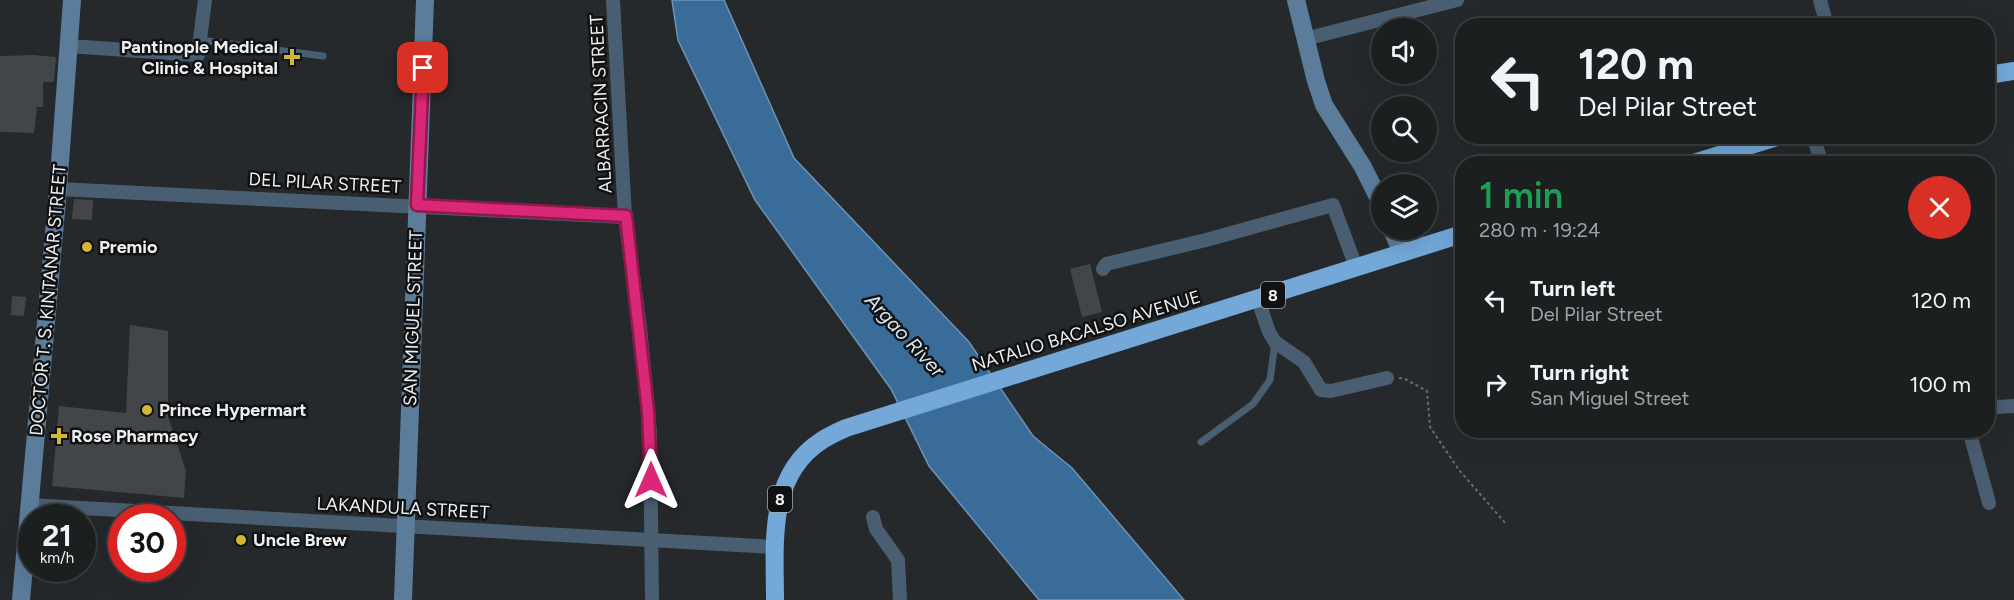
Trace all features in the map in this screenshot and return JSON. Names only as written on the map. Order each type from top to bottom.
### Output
[{"type":"highway","points":[[1995,74],[2014,70]]},
{"type":"highway","points":[[1716,156],[1754,144]]},
{"type":"highway","name":"NATALIO BACALSO AVENUE","points":[[775,600],[775,547],[780,500],[788,476],[801,457],[820,441],[846,428],[1455,236]]},
{"type":"street","name":"DOCTOR T. S. KINTANAR STREET","points":[[29,504],[58,189],[72,0]]},
{"type":"street","points":[[69,46],[198,55],[205,0]]},
{"type":"street","name":"SAN MIGUEL STREET","points":[[402,600],[425,0]]},
{"type":"street","name":"ALBARRACIN STREET","points":[[613,0],[626,216],[650,432],[652,600]]},
{"type":"street","points":[[1296,0],[1324,105],[1371,182]]},
{"type":"street","points":[[1305,39],[1456,0]]},
{"type":"street","points":[[1820,0],[1825,18]]},
{"type":"street","name":"DEL PILAR STREET","points":[[58,189],[626,216]]},
{"type":"street","points":[[1104,269],[1106,264],[1206,240],[1333,205],[1356,267]]},
{"type":"street","points":[[1396,240],[1402,253]]},
{"type":"street","points":[[1258,300],[1269,332],[1275,342],[1304,362],[1321,390],[1331,391],[1387,378]]},
{"type":"street","points":[[1995,406],[2014,406]]},
{"type":"street","points":[[1971,438],[1989,503]]},
{"type":"street","name":"LAKANDULA STREET","points":[[96,508],[775,547]]},
{"type":"street","points":[[873,517],[876,529],[898,560],[900,600]]},
{"type":"street","name":"DOCTOR T. S. KINTANAR STREET","points":[[21,600],[23,582]]},
{"type":"lane","points":[[200,40],[323,56]]},
{"type":"lane","points":[[1201,442],[1253,404],[1270,380],[1275,342]]},
{"type":"path","points":[[1387,378],[1405,378],[1427,391],[1430,427],[1459,470],[1507,525]]},
{"type":"water","name":"Argao River","points":[[672,0],[724,0],[794,158],[969,342],[1033,436],[1072,468],[1184,600],[1039,600],[929,466],[891,389],[755,200],[678,40]]},
{"type":"building","points":[[0,56],[56,57],[54,82],[43,82],[43,107],[37,107],[34,133],[0,132]]},
{"type":"building","points":[[74,199],[93,200],[92,220],[72,219]]},
{"type":"building","points":[[1090,264],[1102,312],[1082,317],[1070,269]]},
{"type":"building","points":[[12,296],[26,297],[24,316],[11,315]]},
{"type":"building","name":"Prince Hypermart","points":[[130,325],[168,331],[168,416],[186,471],[184,498],[52,486],[59,406],[126,413]]},
{"type":"place","name":"Pantinople Medical Clinic & Hospital","points":[[292,57]]},
{"type":"place","name":"Premio","points":[[87,247]]},
{"type":"place","name":"Prince Hypermart","points":[[147,410]]},
{"type":"place","name":"Rose Pharmacy","points":[[59,436]]},
{"type":"place","name":"Uncle Brew","points":[[241,540]]},
{"type":"route","points":[[423,68],[417,205],[626,216],[650,432],[651,480]]}]
